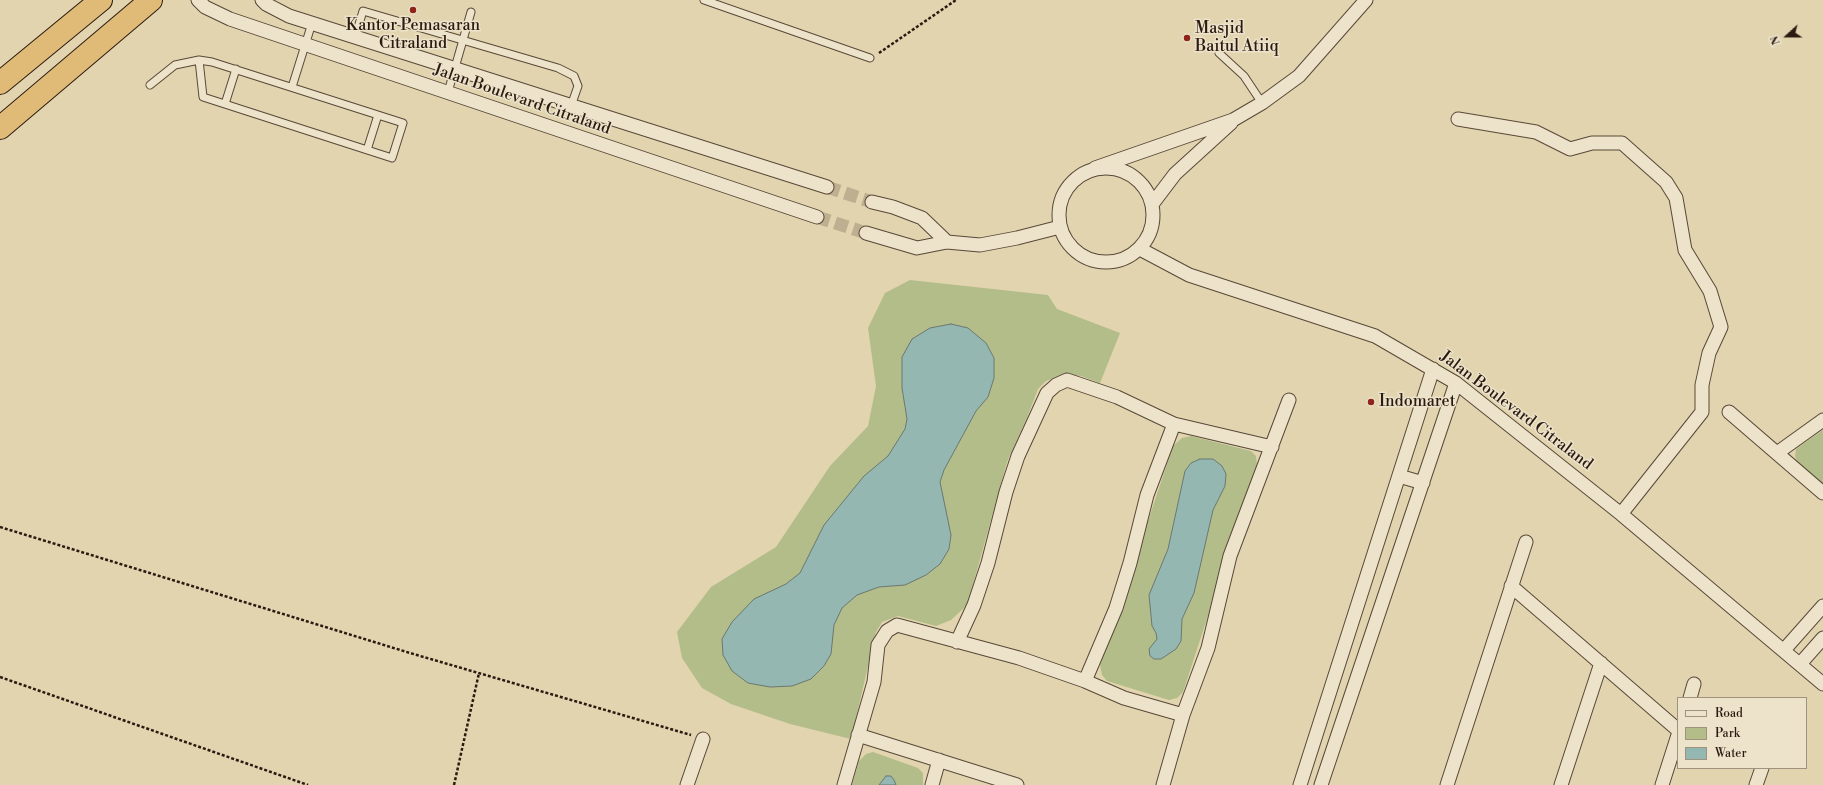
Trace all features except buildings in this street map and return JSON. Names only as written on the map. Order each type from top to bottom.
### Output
[{"type":"highway","points":[[0,83],[101,0]]},
{"type":"highway","points":[[0,128],[150,0]]},
{"type":"street","name":"Jalan Boulevard Citraland","points":[[198,0],[205,7],[230,19],[817,217]]},
{"type":"street","name":"Jalan Boulevard Citraland","points":[[262,0],[266,4],[289,16],[827,187]]},
{"type":"street","points":[[1094,168],[1119,169],[1130,175],[1141,182],[1153,203],[1152,228],[1140,250],[1118,262],[1093,261],[1072,248],[1060,227],[1060,202],[1073,180],[1094,168],[1233,120],[1262,103],[1300,76],[1366,0]]},
{"type":"street","points":[[1458,119],[1536,132],[1570,149],[1592,143],[1622,143],[1666,182],[1676,198],[1685,250],[1710,291],[1721,327],[1709,353],[1703,379],[1702,412],[1621,514]]},
{"type":"street","points":[[1153,203],[1175,174],[1233,120]]},
{"type":"street","points":[[872,202],[893,207],[922,218],[947,242]]},
{"type":"street","points":[[866,233],[917,248],[947,242],[980,244],[1017,238],[1060,227]]},
{"type":"street","name":"Jalan Boulevard Citraland","points":[[1140,250],[1189,275],[1375,336],[1456,383],[1621,514],[1823,684]]},
{"type":"street","points":[[1300,785],[1433,369]]},
{"type":"street","points":[[957,642],[974,605],[988,563],[1006,492],[1018,456],[1047,393],[1056,385],[1067,380],[1117,397],[1174,424],[1272,447]]},
{"type":"street","points":[[1321,785],[1456,383]]},
{"type":"street","points":[[1163,785],[1183,715],[1208,648],[1230,556],[1290,400]]},
{"type":"street","points":[[1729,412],[1823,493]]},
{"type":"street","points":[[1777,453],[1823,420]]},
{"type":"street","points":[[1085,682],[1116,608],[1130,563],[1147,495],[1174,424]]},
{"type":"street","points":[[1399,476],[1423,483]]},
{"type":"street","points":[[1447,785],[1526,542]]},
{"type":"street","points":[[1511,586],[1677,729]]},
{"type":"street","points":[[1784,650],[1823,606]]},
{"type":"street","points":[[844,785],[874,682],[878,645],[887,632],[897,625],[1019,658],[1124,698],[1183,715]]},
{"type":"street","points":[[1800,664],[1823,638]]},
{"type":"street","points":[[1562,785],[1601,663]]},
{"type":"street","points":[[1690,697],[1694,684]]},
{"type":"street","points":[[858,735],[1017,785]]},
{"type":"street","points":[[1662,785],[1677,738]]},
{"type":"street","points":[[687,785],[703,739]]},
{"type":"street","points":[[932,785],[939,760]]},
{"type":"street","points":[[1756,785],[1762,769]]},
{"type":"lane","points":[[704,0],[870,58]]},
{"type":"lane","points":[[354,37],[364,11],[558,68],[574,76],[578,86],[572,106]]},
{"type":"lane","points":[[448,92],[470,12]]},
{"type":"lane","points":[[292,87],[312,23]]},
{"type":"lane","points":[[1219,54],[1244,76],[1262,103]]},
{"type":"lane","points":[[150,85],[175,65],[199,60],[236,69],[403,123],[392,158],[203,97],[199,60]]},
{"type":"lane","points":[[225,104],[236,69]]},
{"type":"lane","points":[[367,150],[378,115]]},
{"type":"path","points":[[870,58],[956,0]]},
{"type":"path","points":[[0,527],[479,673],[703,739]]},
{"type":"path","points":[[454,785],[479,673]]},
{"type":"path","points":[[0,677],[308,785]]},
{"type":"green space","points":[[910,280],[1048,295],[1057,309],[1120,333],[1100,383],[1081,376],[1063,375],[1046,381],[1038,389],[1007,462],[969,599],[964,608],[951,620],[936,626],[898,616],[882,622],[876,632],[851,739],[790,724],[731,704],[702,688],[682,658],[677,632],[711,587],[776,547],[830,466],[868,426],[876,386],[868,328],[885,293]]},
{"type":"green space","points":[[1823,430],[1823,484],[1797,462],[1795,456],[1796,449]]},
{"type":"green space","points":[[1191,436],[1251,451],[1256,456],[1257,466],[1183,692],[1177,698],[1169,700],[1107,681],[1102,675],[1100,665],[1173,446],[1182,438]]},
{"type":"green space","points":[[873,752],[918,768],[923,773],[923,785],[852,785],[859,761],[866,754]]},
{"type":"water","points":[[951,324],[968,328],[986,343],[994,358],[994,378],[988,397],[976,411],[944,470],[940,482],[951,535],[949,549],[940,564],[926,575],[905,585],[879,587],[857,595],[842,608],[834,625],[831,654],[824,666],[811,679],[792,686],[770,687],[748,683],[732,671],[723,655],[722,639],[732,622],[754,599],[786,584],[800,573],[824,525],[864,476],[888,456],[905,429],[907,419],[902,388],[902,357],[912,339],[930,328]]},
{"type":"water","points":[[1200,459],[1213,459],[1222,466],[1226,474],[1225,486],[1213,510],[1194,593],[1182,619],[1181,641],[1176,649],[1161,659],[1154,659],[1150,656],[1149,649],[1157,639],[1156,633],[1152,626],[1149,595],[1168,549],[1185,471],[1191,463]]},
{"type":"water","points":[[886,776],[891,776],[896,785],[879,785]]},
{"type":"tunnel","points":[[827,187],[872,202]]},
{"type":"tunnel","points":[[817,217],[866,233]]},
{"type":"place","name":"Kantor Pemasaran Citraland","points":[[413,10]]},
{"type":"place","name":"Masjid Baitul Atiiq","points":[[1187,38]]},
{"type":"place","name":"Indomaret","points":[[1371,402]]}]
